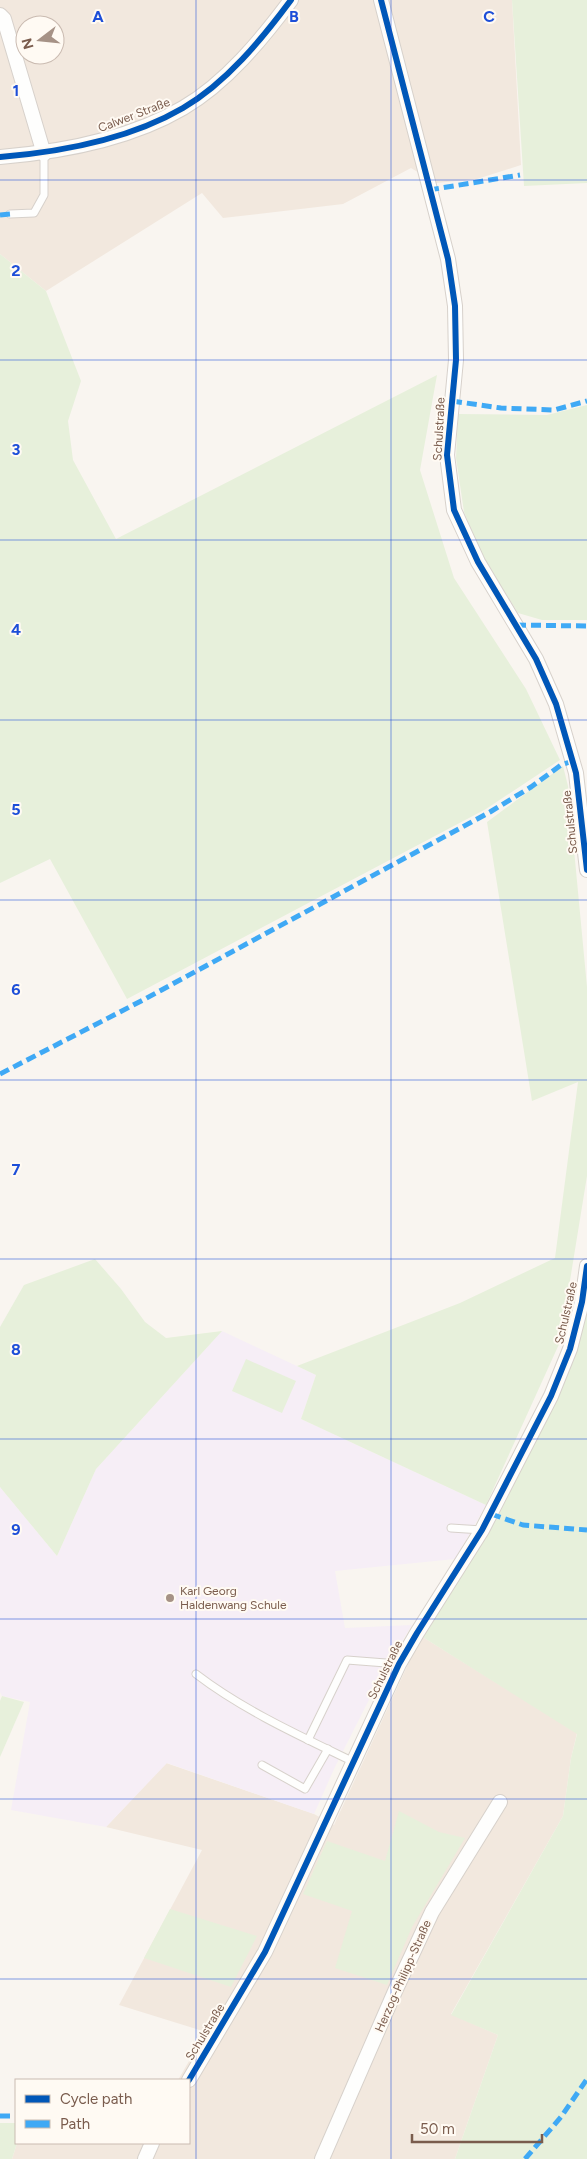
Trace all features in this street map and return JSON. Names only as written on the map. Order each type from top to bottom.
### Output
[{"type":"street","name":"Calwer Straße","points":[[0,157],[44,154],[104,140],[144,126],[184,108],[225,76],[268,31],[291,0]]},
{"type":"street","name":"Schulstraße","points":[[381,0],[448,259],[456,306],[456,360],[447,455],[454,510],[478,562],[536,659],[556,704],[576,773],[587,870]]},
{"type":"street","points":[[0,15],[4,19],[44,154]]},
{"type":"street","name":"Schulstraße","points":[[190,2079],[265,1952],[399,1664],[482,1530],[551,1396],[570,1348],[582,1302],[587,1266]]},
{"type":"street","name":"Herzog-Philipp-Straße","points":[[322,2159],[396,1989],[432,1912],[500,1802]]},
{"type":"street","points":[[145,2159],[152,2144]]},
{"type":"lane","points":[[10,214],[34,213],[44,196],[44,154]]},
{"type":"lane","points":[[450,1528],[482,1530]]},
{"type":"lane","points":[[308,1740],[346,1660],[399,1664]]},
{"type":"lane","points":[[196,1674],[222,1693],[308,1740],[354,1762]]},
{"type":"lane","points":[[262,1765],[305,1789],[328,1749]]},
{"type":"shaded area","points":[[0,0],[512,0],[521,165],[477,179],[436,183],[411,168],[343,204],[223,218],[202,193],[46,291],[0,254]]},
{"type":"shaded area","name":"Karl Georg Haldenwang Schule","points":[[222,1331],[316,1375],[301,1419],[486,1505],[455,1559],[335,1571],[345,1628],[412,1625],[380,1678],[334,1769],[314,1814],[167,1763],[106,1827],[11,1810],[30,1702],[2,1696],[0,1692],[0,1487],[57,1556],[96,1469]]},
{"type":"shaded area","points":[[421,1636],[577,1733],[571,1758],[563,1816],[451,2014],[498,2035],[455,2159],[12,2159],[17,2144],[190,2144],[190,2079],[179,2079],[206,2032],[119,2005],[202,1850],[106,1827],[166,1763],[314,1814],[334,1825]]},
{"type":"green space","points":[[512,0],[587,0],[587,183],[524,186]]},
{"type":"green space","points":[[0,254],[46,291],[81,381],[68,421],[73,460],[116,539],[437,375],[420,470],[454,578],[526,689],[560,760],[486,809],[127,999],[50,859],[0,883]]},
{"type":"green space","points":[[587,405],[587,620],[542,620],[518,613],[484,559],[464,512],[456,458],[458,414],[547,415]]},
{"type":"green space","points":[[563,766],[568,786],[587,987],[587,1176],[560,1342],[486,1505],[301,1419],[316,1375],[297,1366],[460,1303],[555,1258],[578,1082],[532,1101],[487,822]]},
{"type":"green space","points":[[95,1259],[121,1289],[145,1322],[166,1338],[222,1331],[96,1469],[57,1556],[0,1487],[0,1327],[24,1285]]},
{"type":"green space","points":[[587,1294],[587,2159],[455,2159],[498,2035],[451,2015],[563,1816],[571,1758],[577,1734],[421,1636],[488,1530],[547,1418],[579,1342]]},
{"type":"green space","points":[[246,1359],[296,1381],[282,1413],[232,1391]]},
{"type":"green space","points":[[2,1696],[24,1702],[0,1757],[0,1701]]},
{"type":"green space","points":[[399,1811],[439,1832],[465,1838],[412,1927],[387,1985],[335,1968],[352,1911],[303,1894],[327,1841],[385,1861]]},
{"type":"green space","points":[[170,1909],[257,1936],[231,1987],[144,1958]]},
{"type":"green space","points":[[0,2123],[15,2123],[15,2144],[17,2144],[12,2159],[0,2159]]},
{"type":"marked path","points":[[429,190],[520,175]]},
{"type":"marked path","points":[[0,215],[10,214]]},
{"type":"marked path","points":[[452,401],[501,408],[554,410],[587,401]]},
{"type":"marked path","points":[[516,625],[587,626]]},
{"type":"marked path","points":[[0,1074],[143,1000],[490,812],[531,787],[561,765],[573,761]]},
{"type":"marked path","points":[[491,1514],[523,1525],[587,1530]]},
{"type":"marked path","points":[[525,2159],[561,2117],[587,2079]]},
{"type":"marked path","points":[[0,2116],[15,2116]]},
{"type":"cycle path","points":[[0,157],[47,152],[118,136],[162,119],[183,108],[199,98],[228,73],[268,30],[291,0]]},
{"type":"cycle path","points":[[381,0],[448,259],[455,306],[456,360],[447,455],[454,510],[478,562],[536,659],[556,704],[576,773],[587,870]]},
{"type":"cycle path","points":[[190,2079],[265,1952],[399,1664],[482,1530],[551,1396],[570,1349],[582,1302],[587,1266]]},
{"type":"place","name":"Karl Georg Haldenwang Schule","points":[[170,1598]]}]
